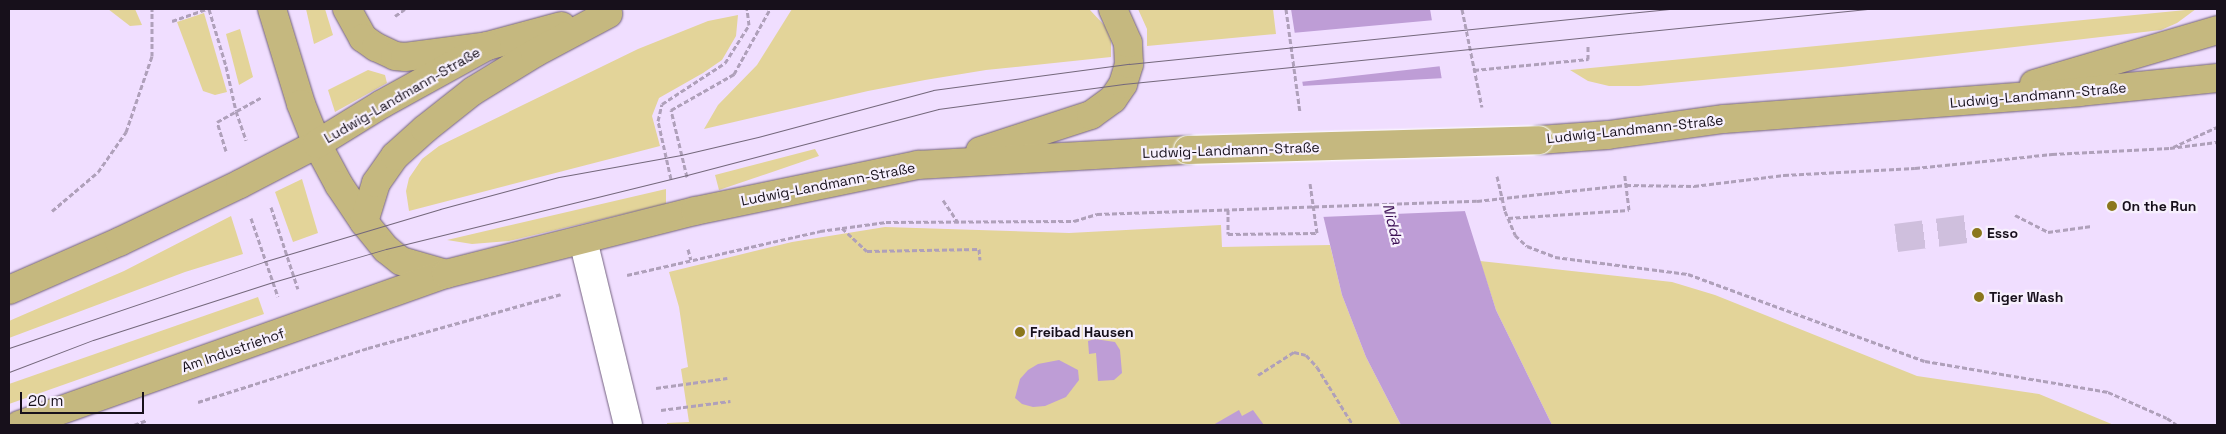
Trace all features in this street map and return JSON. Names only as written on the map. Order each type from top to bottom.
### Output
[{"type":"main road","name":"Ludwig-Landmann-Straße","points":[[272,9],[284,52],[317,144],[339,185],[364,222],[386,249],[401,261],[446,274],[695,211],[918,165],[1188,150],[1539,140],[1608,135],[1724,120],[1980,100],[2217,78]]},
{"type":"main road","name":"Ludwig-Landmann-Straße","points":[[346,9],[363,38],[395,56],[428,56],[487,46],[616,11]]},
{"type":"main road","points":[[918,165],[990,149],[1051,130],[1091,115],[1113,99],[1124,84],[1128,64],[1128,44],[1113,9]]},
{"type":"main road","points":[[364,222],[376,183],[395,156],[425,129],[473,91],[535,53],[616,11]]},
{"type":"main road","points":[[1980,100],[2217,30]]},
{"type":"main road","name":"Ludwig-Landmann-Straße","points":[[317,144],[382,104],[487,46]]},
{"type":"main road","points":[[9,290],[119,242],[218,195],[317,144]]},
{"type":"main road","name":"Am Industriehof","points":[[19,425],[446,274]]},
{"type":"lane","points":[[583,240],[625,412]]},
{"type":"path","points":[[52,211],[98,172],[126,132],[152,56],[152,9]]},
{"type":"path","points":[[172,21],[208,9],[226,66],[236,111]]},
{"type":"path","points":[[663,145],[658,120],[662,104],[725,63],[749,25],[747,9]]},
{"type":"path","points":[[688,184],[671,110],[734,74],[770,9]]},
{"type":"path","points":[[1474,70],[1588,59],[1588,46]]},
{"type":"path","points":[[217,122],[224,145]]},
{"type":"path","points":[[2170,148],[2217,127]]},
{"type":"path","points":[[190,405],[368,348],[646,271],[820,231],[886,222],[1074,221],[1096,214],[1477,201],[1626,185],[1694,186],[1784,175],[1914,168],[2052,154],[2170,148],[2217,142]]},
{"type":"path","points":[[1508,218],[1629,210],[1624,175]]},
{"type":"path","points":[[270,203],[298,292]]},
{"type":"path","points":[[1228,210],[1228,234],[1246,235],[1289,232]]},
{"type":"path","points":[[249,212],[281,304]]},
{"type":"path","points":[[2015,215],[2048,232],[2092,226]]},
{"type":"path","points":[[842,228],[868,251],[979,249],[980,260]]},
{"type":"path","points":[[1515,235],[1527,246],[1555,257],[1688,274],[1925,361],[2108,392],[2167,418],[2177,425]]},
{"type":"path","points":[[1258,375],[1294,352],[1306,355],[1317,367],[1352,425]]},
{"type":"path","points":[[625,412],[727,378]]},
{"type":"path","points":[[625,412],[730,401]]},
{"type":"path","points":[[134,425],[150,419]]},
{"type":"shaded area","points":[[108,9],[135,9],[142,25],[130,26]]},
{"type":"shaded area","points":[[306,9],[325,9],[333,35],[314,44]]},
{"type":"shaded area","points":[[792,9],[1089,9],[1105,26],[1111,41],[1111,57],[986,70],[925,80],[868,91],[704,129],[718,105],[757,65]]},
{"type":"shaded area","points":[[1138,9],[1273,9],[1276,34],[1147,46],[1147,29]]},
{"type":"shaded area","points":[[2196,9],[2177,23],[2161,30],[1842,67],[1639,86],[1609,86],[1588,81],[1570,70]]},
{"type":"shaded area","points":[[204,13],[227,92],[215,95],[203,91],[177,22]]},
{"type":"shaded area","points":[[738,15],[736,36],[722,60],[659,98],[652,116],[660,146],[409,211],[406,191],[409,178],[422,159],[439,146],[638,49],[708,21]]},
{"type":"shaded area","points":[[240,29],[253,77],[239,85],[226,34]]},
{"type":"shaded area","points":[[368,70],[385,75],[387,83],[335,112],[328,90]]},
{"type":"shaded area","points":[[815,149],[819,156],[719,190],[715,175]]},
{"type":"shaded area","points":[[302,179],[318,233],[293,242],[275,192]]},
{"type":"shaded area","points":[[666,189],[666,204],[509,241],[472,244],[447,240]]},
{"type":"shaded area","points":[[231,216],[243,254],[185,272],[9,338],[9,321],[124,271]]},
{"type":"shaded area","name":"Freibad Hausen","points":[[1221,225],[1222,247],[1330,245],[1342,295],[1366,357],[1401,425],[667,425],[667,423],[689,422],[681,369],[688,367],[679,307],[669,272],[792,242],[885,227],[1069,233]]},
{"type":"shaded area","points":[[1480,261],[1672,282],[1715,295],[1917,376],[2039,394],[2114,425],[1552,425],[1496,310]]},
{"type":"shaded area","points":[[258,297],[264,314],[9,404],[9,384]]},
{"type":"water","name":"Nidda","points":[[1291,9],[1430,9],[1463,205],[1496,310],[1552,425],[1401,425],[1366,357],[1342,295],[1323,215]]},
{"type":"water","points":[[1095,339],[1115,342],[1120,350],[1122,373],[1114,380],[1098,381],[1096,353],[1089,354],[1088,341]]},
{"type":"water","points":[[1059,360],[1078,370],[1079,380],[1066,397],[1045,406],[1033,407],[1022,404],[1015,398],[1020,379],[1028,370],[1038,364]]},
{"type":"water","points":[[1239,410],[1242,416],[1253,410],[1264,425],[1213,425]]},
{"type":"pier","points":[[1435,20],[1442,66],[1300,82],[1292,33]]},
{"type":"pier","points":[[1445,78],[1467,211],[1321,217],[1301,86]]},
{"type":"tunnel","points":[[1896,238],[1975,228]]},
{"type":"tram line","points":[[9,348],[266,261],[440,209],[559,177],[681,155],[758,137],[933,90],[1129,64],[1669,9]]},
{"type":"tram line","points":[[9,372],[93,340],[273,282],[386,249],[687,175],[938,109],[1123,84],[1867,9]]},
{"type":"place","name":"On the Run","points":[[2112,206]]},
{"type":"place","name":"Esso","points":[[1977,233]]},
{"type":"place","name":"Tiger Wash","points":[[1979,297]]},
{"type":"place","name":"Freibad Hausen","points":[[1020,332]]}]
